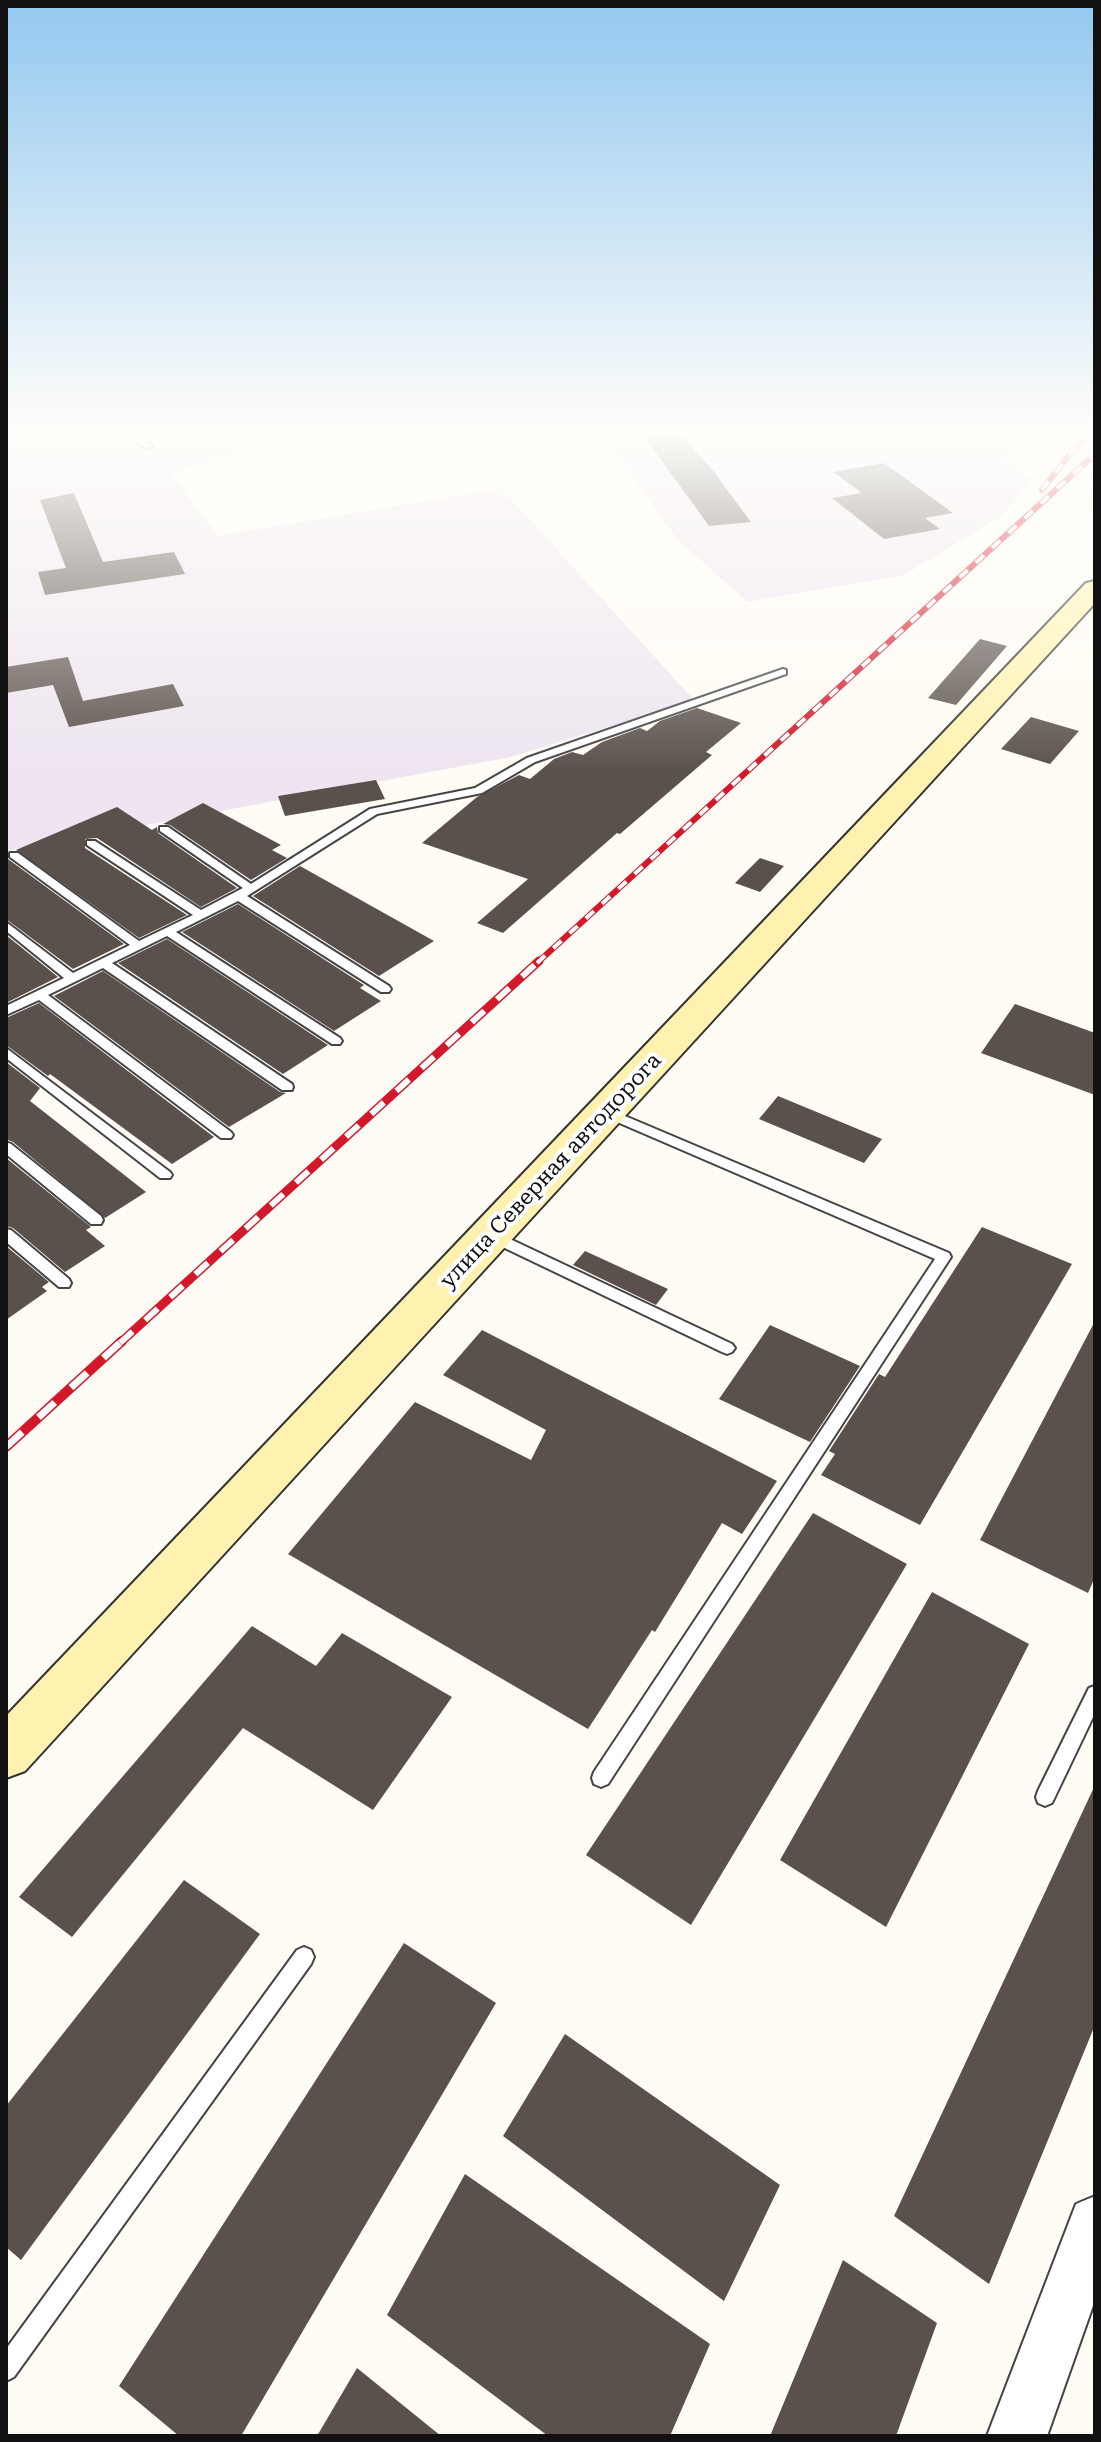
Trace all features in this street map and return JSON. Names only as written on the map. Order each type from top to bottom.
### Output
[{"type":"main road","name":"улица Северная автодорога","points":[[6,1753],[1095,588]]},
{"type":"street","points":[[1027,2431],[1095,2223]]},
{"type":"lane","points":[[6,1011],[239,896],[374,811],[478,791],[531,760],[783,672]]},
{"type":"lane","points":[[164,829],[250,888]]},
{"type":"lane","points":[[91,843],[201,915]]},
{"type":"lane","points":[[14,855],[138,946]]},
{"type":"lane","points":[[239,896],[385,989]]},
{"type":"lane","points":[[6,925],[72,978]]},
{"type":"lane","points":[[167,931],[336,1041]]},
{"type":"lane","points":[[104,963],[287,1087]]},
{"type":"lane","points":[[39,994],[226,1135]]},
{"type":"lane","points":[[6,1052],[165,1175]]},
{"type":"lane","points":[[601,1778],[944,1257],[606,1112]]},
{"type":"lane","points":[[6,1147],[96,1220]]},
{"type":"lane","points":[[6,1234],[64,1283]]},
{"type":"lane","points":[[491,1235],[727,1348]]},
{"type":"lane","points":[[1045,1797],[1095,1694]]},
{"type":"lane","points":[[6,2369],[304,1957]]},
{"type":"shaded area","points":[[6,544],[552,544],[694,700],[511,757],[6,851]]},
{"type":"shaded area","points":[[682,544],[955,544],[904,575],[748,602]]},
{"type":"building","points":[[57,544],[95,544],[103,562],[174,552],[185,574],[45,595],[38,572],[66,568]]},
{"type":"building","points":[[980,639],[1007,646],[956,705],[928,698]]},
{"type":"building","points":[[68,657],[83,701],[173,684],[184,706],[69,727],[53,685],[6,693],[6,667]]},
{"type":"building","points":[[697,708],[741,723],[706,752],[712,755],[503,933],[477,923],[528,879],[422,843],[477,797],[519,775],[530,779],[554,759],[572,752],[583,755],[602,742],[640,728],[647,731],[660,721]]},
{"type":"building","points":[[1031,717],[1079,731],[1050,764],[1001,749]]},
{"type":"building","points":[[376,780],[385,799],[285,816],[278,796]]},
{"type":"building","points":[[203,803],[281,845],[272,850],[287,858],[251,880],[170,825],[163,824]]},
{"type":"building","points":[[117,807],[152,830],[157,827],[158,833],[237,888],[201,907],[97,838],[85,839],[85,848],[187,915],[139,938],[16,850]]},
{"type":"building","points":[[6,855],[124,944],[73,969],[6,919]]},
{"type":"building","points":[[760,858],[784,866],[760,892],[735,883]]},
{"type":"building","points":[[300,866],[434,941],[379,976],[253,896]]},
{"type":"building","points":[[238,904],[364,985],[360,988],[381,1001],[334,1031],[182,932]]},
{"type":"building","points":[[6,935],[58,977],[6,1003]]},
{"type":"building","points":[[167,939],[328,1045],[283,1074],[118,963]]},
{"type":"building","points":[[103,971],[280,1092],[286,1093],[229,1127],[54,996]]},
{"type":"building","points":[[39,1003],[214,1137],[172,1164],[6,1045],[6,1018]]},
{"type":"building","points":[[1015,1004],[1095,1033],[1095,1095],[981,1053]]},
{"type":"building","points":[[6,1062],[40,1088],[30,1101],[146,1192],[105,1218],[6,1139]]},
{"type":"building","points":[[778,1096],[882,1139],[864,1163],[759,1119]]},
{"type":"building","points":[[6,1158],[91,1227],[86,1230],[105,1246],[65,1272],[13,1228],[6,1226]]},
{"type":"building","points":[[982,1227],[1072,1264],[920,1525],[821,1475],[835,1454],[829,1451],[879,1374],[885,1377]]},
{"type":"building","points":[[6,1246],[49,1282],[42,1287],[47,1291],[6,1320]]},
{"type":"building","points":[[585,1251],[668,1289],[656,1305],[573,1265]]},
{"type":"building","points":[[1095,1321],[1095,1577],[1088,1593],[980,1540]]},
{"type":"building","points":[[770,1325],[860,1366],[810,1442],[719,1399]]},
{"type":"building","points":[[482,1330],[777,1481],[742,1534],[722,1523],[655,1632],[652,1630],[588,1729],[288,1554],[415,1402],[531,1460],[546,1430],[443,1375]]},
{"type":"building","points":[[813,1513],[907,1564],[691,1925],[586,1855]]},
{"type":"building","points":[[932,1592],[1029,1644],[886,1927],[780,1860]]},
{"type":"building","points":[[252,1626],[316,1666],[342,1633],[452,1697],[373,1810],[243,1728],[72,1937],[19,1897]]},
{"type":"building","points":[[1095,1785],[1095,2025],[989,2284],[894,2216]]},
{"type":"building","points":[[184,1880],[260,1934],[21,2260],[6,2247],[6,2106]]},
{"type":"building","points":[[404,1943],[496,2003],[241,2436],[179,2436],[119,2386]]},
{"type":"building","points":[[565,2034],[780,2185],[724,2301],[503,2136]]},
{"type":"building","points":[[465,2174],[710,2344],[670,2436],[548,2436],[387,2315]]},
{"type":"building","points":[[843,2260],[937,2323],[896,2436],[770,2436]]},
{"type":"building","points":[[357,2368],[441,2436],[317,2436]]},
{"type":"railway","points":[[537,963],[996,544]]},
{"type":"railway","points":[[120,1343],[539,961]]},
{"type":"railway","points":[[6,1447],[122,1341]]}]
